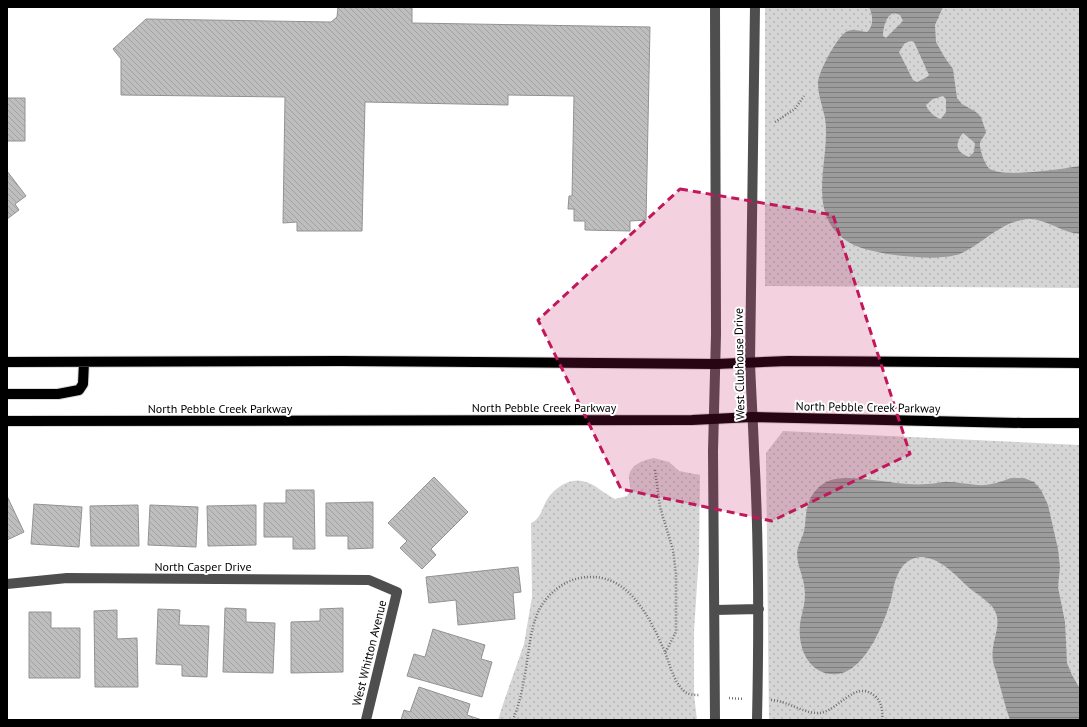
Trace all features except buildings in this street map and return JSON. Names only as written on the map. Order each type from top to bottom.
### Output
[{"type":"main road","points":[[7,362],[341,361],[716,364],[788,361],[1080,363]]},
{"type":"main road","points":[[7,394],[58,394],[79,390],[83,384],[84,362]]},
{"type":"main road","name":"North Pebble Creek Parkway","points":[[7,421],[714,419],[752,417],[1023,424],[1080,423]]},
{"type":"street","name":"West Clubhouse Drive","points":[[715,7],[715,720]]},
{"type":"street","name":"West Clubhouse Drive","points":[[755,7],[750,362],[759,609],[757,720]]},
{"type":"street","name":"North Casper Drive","points":[[7,584],[67,578],[369,580],[397,592]]},
{"type":"street","name":"West Whitton Avenue","points":[[366,720],[397,592]]},
{"type":"street","points":[[715,610],[759,609]]},
{"type":"path","points":[[775,122],[795,109],[804,96]]},
{"type":"path","points":[[655,470],[660,507],[673,550],[676,574],[676,632],[665,653]]},
{"type":"path","points":[[513,720],[524,680],[536,618],[541,608],[549,597],[566,582],[575,579],[594,577],[610,579],[630,593],[645,613],[665,653],[677,683],[688,694],[782,702],[803,710],[820,713],[831,709],[848,696],[868,692],[879,701],[882,708],[882,720]]},
{"type":"highlighted area","points":[[680,189],[833,215],[910,454],[772,521],[621,489],[538,320]]},
{"type":"shaded area","points":[[765,7],[1080,7],[1080,288],[765,286]]},
{"type":"shaded area","points":[[869,7],[943,7],[935,25],[936,42],[953,69],[957,98],[962,104],[976,112],[981,117],[986,132],[981,142],[980,149],[986,164],[990,169],[997,172],[1007,173],[1034,172],[1080,166],[1080,234],[1065,231],[1037,220],[1022,220],[1014,222],[998,230],[962,253],[952,256],[923,257],[890,254],[862,248],[852,244],[838,234],[829,221],[824,207],[822,192],[826,129],[818,84],[821,72],[828,56],[842,35],[851,30],[867,32],[869,30],[872,20]],"holes":[[[894,13],[900,15],[903,21],[886,38],[883,36],[884,26],[891,14]],[[911,41],[914,42],[929,75],[917,82],[913,80],[899,52],[905,43]],[[943,96],[946,99],[946,112],[941,119],[930,112],[926,105],[933,99]],[[963,133],[975,143],[974,152],[969,157],[961,153],[959,150],[958,141]]]},
{"type":"shaded area","points":[[783,431],[1079,445],[1080,720],[769,720],[766,453]]},
{"type":"shaded area","points":[[654,458],[669,462],[679,471],[700,475],[699,555],[694,631],[694,695],[697,720],[498,720],[524,644],[532,597],[531,523],[537,519],[548,498],[554,491],[567,482],[577,480],[587,482],[615,499],[627,496],[630,491],[629,478],[631,470],[637,464]]},
{"type":"shaded area","points":[[846,478],[912,484],[954,482],[986,485],[1011,478],[1024,478],[1034,482],[1041,490],[1048,505],[1058,549],[1060,567],[1058,587],[1065,622],[1067,663],[1080,689],[1080,720],[1010,720],[993,661],[997,629],[996,614],[992,607],[982,597],[973,591],[944,565],[937,561],[922,557],[914,558],[907,562],[900,570],[882,624],[876,637],[860,662],[849,670],[838,674],[825,673],[810,663],[802,648],[800,640],[800,622],[805,594],[797,554],[804,531],[808,505],[813,493],[819,487],[831,480]]}]
